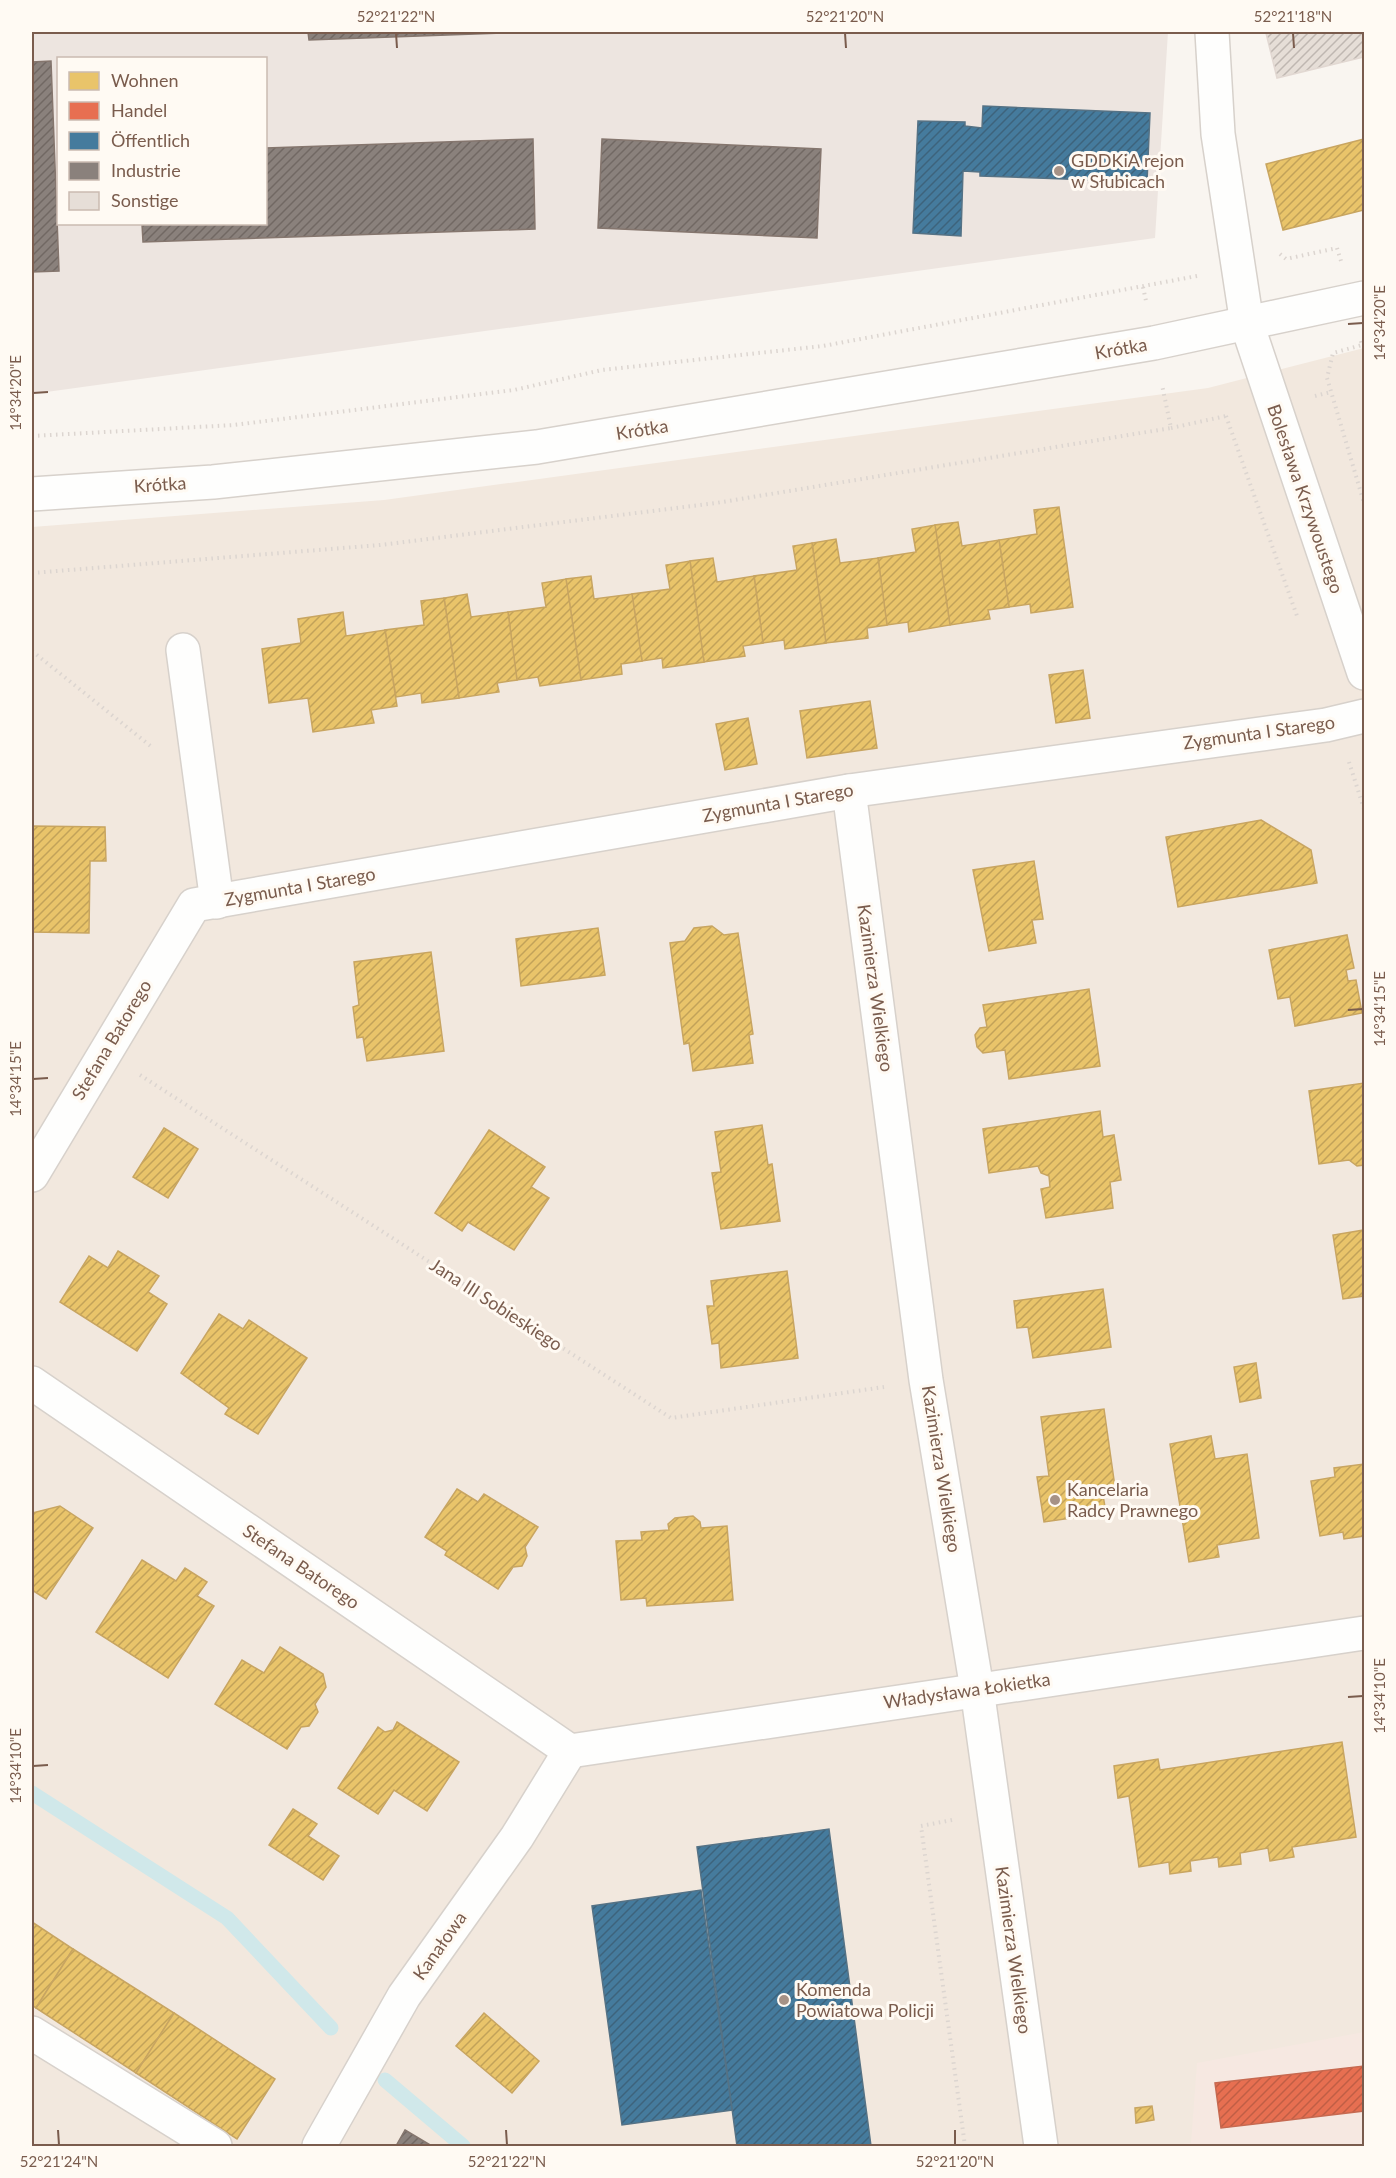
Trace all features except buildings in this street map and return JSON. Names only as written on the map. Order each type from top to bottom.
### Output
[{"type":"street","points":[[1212,32],[1218,134],[1247,324]]},
{"type":"street","name":"Krótka","points":[[32,494],[213,482],[537,447],[1154,343],[1365,298]]},
{"type":"street","name":"Bolesława Krzywoustego","points":[[1247,324],[1365,673]]},
{"type":"street","points":[[183,650],[201,786],[206,904]]},
{"type":"street","name":"Zygmunta I Starego","points":[[206,904],[849,791],[1350,720]]},
{"type":"street","name":"Kazimierza Wielkiego","points":[[849,791],[926,1380],[977,1689],[1041,2146]]},
{"type":"street","name":"Stefana Batorego","points":[[32,1175],[104,1052],[206,904]]},
{"type":"street","name":"Stefana Batorego","points":[[32,1383],[570,1751]]},
{"type":"street","name":"Władysława Łokietka","points":[[570,1751],[1365,1633]]},
{"type":"street","name":"Kanałowa","points":[[319,2146],[404,1996],[517,1837],[570,1751]]},
{"type":"street","points":[[32,2033],[215,2146]]},
{"type":"path","points":[[32,436],[234,425],[514,390],[602,370],[823,346],[1239,268]]},
{"type":"path","points":[[32,573],[380,544],[716,503],[1171,428],[1143,287]]},
{"type":"path","points":[[1226,416],[1299,621]]},
{"type":"path","points":[[32,651],[201,786]]},
{"type":"path","points":[[1350,720],[1365,809]]},
{"type":"path","name":"Jana III Sobieskiego","points":[[104,1052],[671,1418],[926,1380]]},
{"type":"path","points":[[965,2146],[921,1826],[994,1813]]},
{"type":"shaded area","points":[[32,32],[1168,32],[1155,238],[32,394]]},
{"type":"shaded area","points":[[1364,348],[1364,2146],[32,2146],[32,527],[384,500],[1208,388]]},
{"type":"shaded area","points":[[1364,2032],[1364,2146],[1168,2146],[1191,2143],[1197,2063]]},
{"type":"waterway","points":[[32,1793],[227,1918],[331,2028]]},
{"type":"waterway","points":[[385,2080],[463,2146]]},
{"type":"place","name":"GDDKiA rejon w Słubicach","points":[[1059,171]]},
{"type":"place","name":"Kancelaria Radcy Prawnego","points":[[1055,1500]]},
{"type":"place","name":"Komenda Powiatowa Policji","points":[[784,2000]]}]
